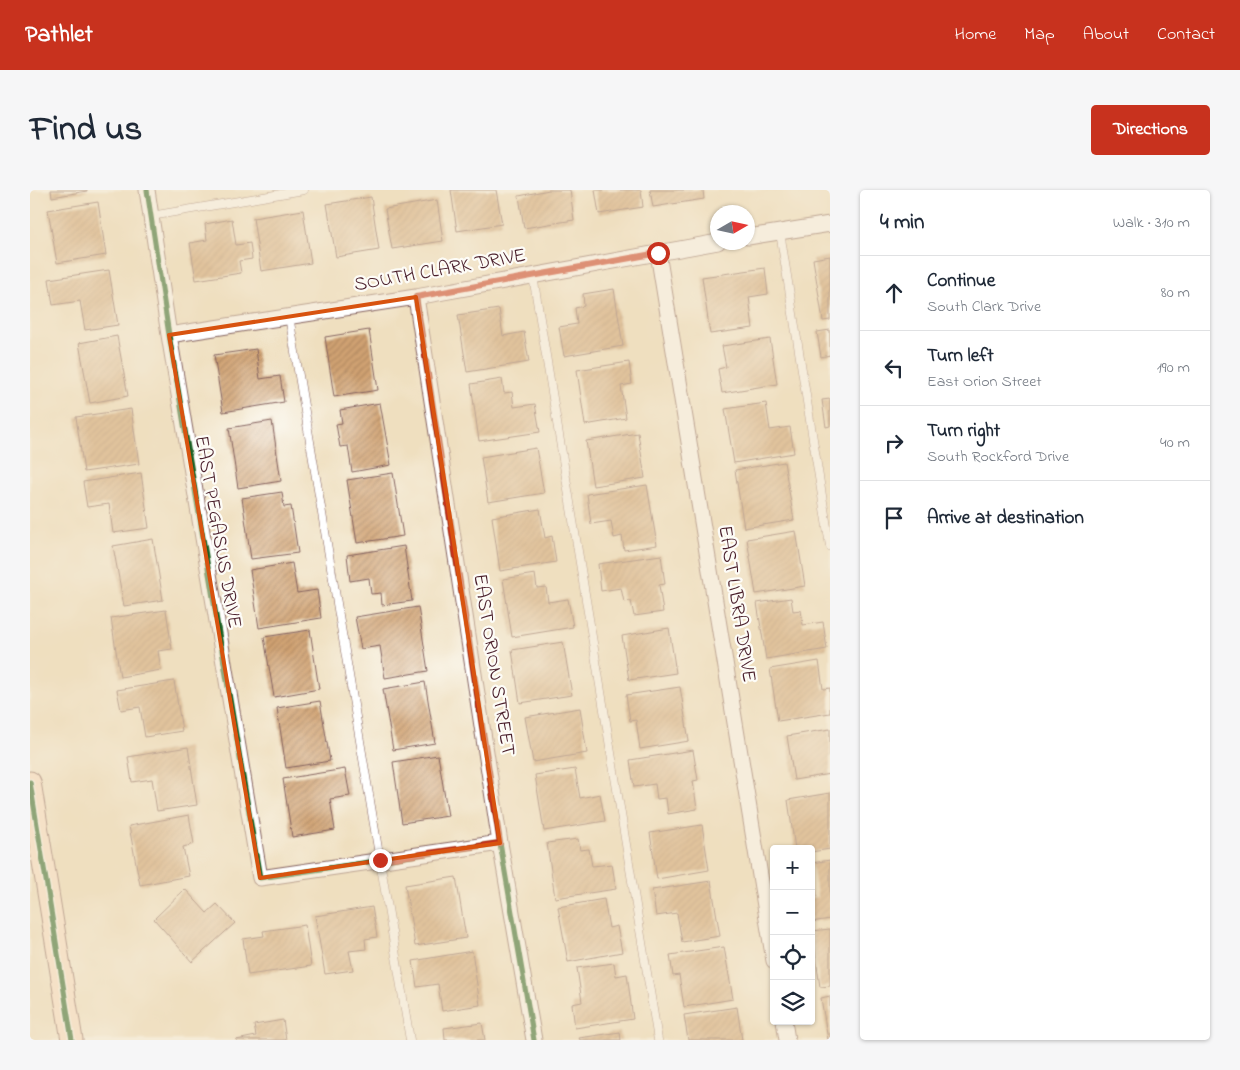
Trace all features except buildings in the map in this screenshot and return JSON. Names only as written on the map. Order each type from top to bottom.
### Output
[{"type":"main road","points":[[30,782],[72,1040]]},
{"type":"street","name":"EAST PEGASUS DRIVE","points":[[147,190],[169,335],[260,878],[380,860]]},
{"type":"street","points":[[755,237],[830,224]]},
{"type":"street","name":"SOUTH CLARK DRIVE","points":[[169,335],[416,297],[710,243]]},
{"type":"street","name":"EAST LIBRA DRIVE","points":[[658,253],[770,937]]},
{"type":"street","name":"EAST ORION STREET","points":[[416,297],[500,843],[534,1040]]},
{"type":"street","points":[[380,860],[500,843]]},
{"type":"street","points":[[785,1025],[787,1040]]},
{"type":"lane","points":[[151,216],[304,190]]},
{"type":"lane","points":[[780,232],[830,546]]},
{"type":"lane","points":[[533,276],[658,1040]]},
{"type":"lane","points":[[289,316],[410,1040]]},
{"type":"highlighted area","points":[[416,297],[500,843],[260,878],[169,335]]},
{"type":"cycle path","points":[[147,190],[169,335],[260,878],[500,843]]},
{"type":"cycle path","points":[[416,297],[500,843],[534,1040]]},
{"type":"cycle path","points":[[30,782],[72,1040]]},
{"type":"route","points":[[380,860],[500,843],[416,297],[658,253]]}]
